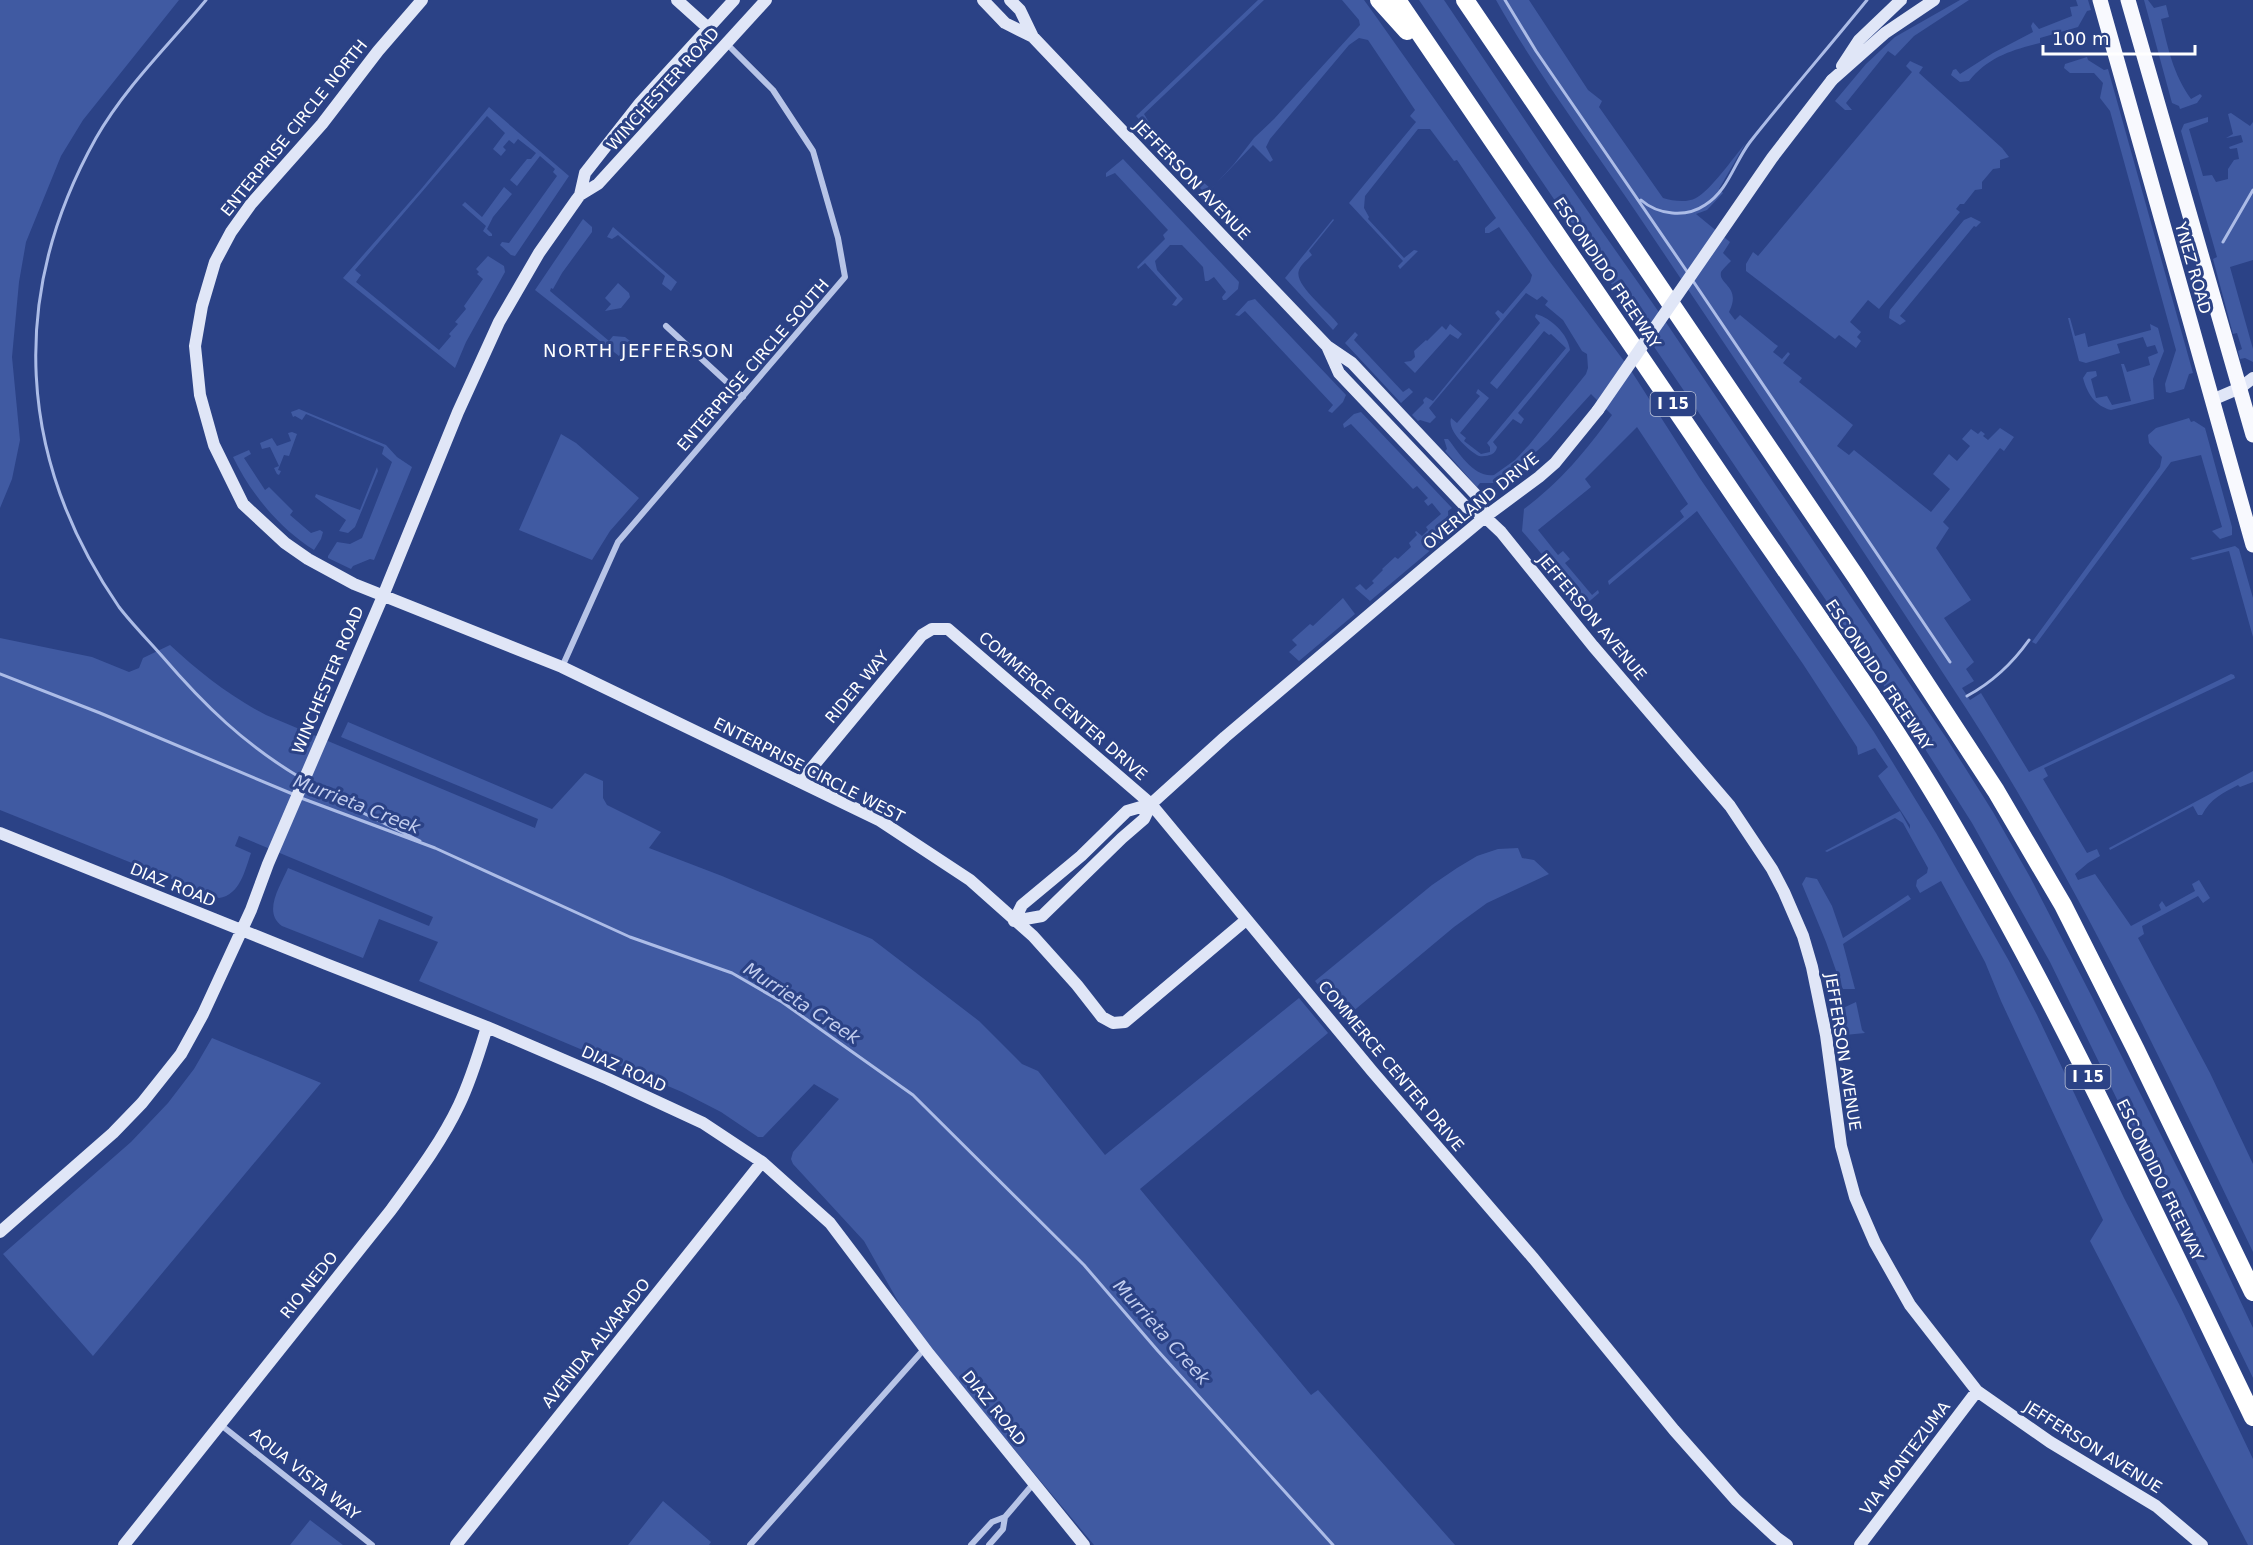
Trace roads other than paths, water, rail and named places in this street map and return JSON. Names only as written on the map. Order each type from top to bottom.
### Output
[{"type":"highway","points":[[1379,0],[1449,76]]},
{"type":"highway","name":"ESCONDIDO FREEWAY","points":[[1397,0],[1900,740],[1949,818],[2015,933],[2086,1073],[2253,1417]]},
{"type":"highway","points":[[1465,0],[1942,706],[1996,790],[2063,905],[2253,1292]]},
{"type":"highway","points":[[1481,0],[1494,42]]},
{"type":"main road","name":"YNEZ ROAD","points":[[2100,0],[2252,538]]},
{"type":"main road","name":"YNEZ ROAD","points":[[2128,0],[2247,390],[2253,435]]},
{"type":"street","name":"ENTERPRISE CIRCLE NORTH","points":[[383,596],[311,562],[285,543],[243,504],[214,445],[200,395],[195,346],[202,306],[215,262],[231,232],[251,204],[322,124],[378,51],[422,0]]},
{"type":"street","points":[[676,0],[707,27]]},
{"type":"street","name":"WINCHESTER ROAD","points":[[0,1232],[113,1133],[167,1074],[203,1014],[383,596],[458,412],[499,322],[539,253],[580,195],[585,173],[640,103],[734,0]]},
{"type":"street","name":"WINCHESTER ROAD","points":[[580,195],[598,184],[766,0]]},
{"type":"street","name":"JEFFERSON AVENUE","points":[[983,0],[1005,23],[1033,38],[1327,346],[1352,363],[1477,496],[1485,517]]},
{"type":"street","name":"JEFFERSON AVENUE","points":[[1010,0],[1020,10],[1033,38]]},
{"type":"street","name":"OVERLAND DRIVE","points":[[1014,921],[1042,916],[1144,819],[1151,804],[1232,732],[1485,517],[1555,463],[1598,410],[1772,158],[1832,80],[1858,40],[1900,0]]},
{"type":"street","name":"OVERLAND DRIVE","points":[[1832,80],[1885,33],[1934,0]]},
{"type":"street","name":"ENTERPRISE CIRCLE SOUTH","points":[[562,667],[618,542],[845,277],[838,238],[813,151],[773,90],[727,44]]},
{"type":"street","points":[[666,326],[743,396]]},
{"type":"street","name":"JEFFERSON AVENUE","points":[[1327,346],[1339,373],[1346,381],[1466,507],[1485,517],[1501,532],[1593,646],[1730,806],[1772,869],[1791,906],[1812,967],[1826,1035],[1841,1146],[1855,1197],[1875,1243],[1910,1305],[1977,1391],[2050,1442],[2156,1506],[2202,1545]]},
{"type":"street","points":[[2212,400],[2247,390],[2253,378]]},
{"type":"street","name":"ENTERPRISE CIRCLE WEST","points":[[383,596],[562,667],[879,820],[970,880],[1033,936],[1073,980],[1102,1017],[1113,1023],[1125,1022],[1246,920]]},
{"type":"street","name":"RIDER WAY","points":[[800,782],[922,635],[932,629],[948,629]]},
{"type":"street","name":"COMMERCE CENTER DRIVE","points":[[948,629],[1151,804],[1372,1071],[1540,1266],[1674,1430],[1736,1500],[1787,1545]]},
{"type":"street","name":"OVERLAND DRIVE","points":[[1014,921],[1022,905],[1081,856],[1127,811],[1151,804]]},
{"type":"street","name":"DIAZ ROAD","points":[[0,833],[487,1027],[703,1123],[762,1162],[830,1223],[925,1348],[1084,1545]]},
{"type":"street","name":"RIO NEDO","points":[[124,1545],[391,1210],[426,1161],[459,1106],[476,1065],[487,1027]]},
{"type":"street","name":"AVENIDA ALVARADO","points":[[456,1545],[762,1162]]},
{"type":"street","points":[[750,1545],[925,1348]]},
{"type":"street","name":"VIA MONTEZUMA","points":[[1860,1545],[1977,1391]]},
{"type":"street","name":"AQUA VISTA WAY","points":[[221,1425],[372,1545]]},
{"type":"street","points":[[971,1545],[992,1522],[1005,1517],[1034,1483]]},
{"type":"street","points":[[988,1545],[1003,1529],[1005,1517]]},
{"type":"waterway","points":[[206,0],[120,101],[96,138],[68,197],[48,257],[38,316],[36,376],[44,435],[60,493],[85,551],[119,607],[178,674],[226,723],[262,752],[301,778]]},
{"type":"waterway","points":[[1505,0],[1536,51],[1688,273]]},
{"type":"waterway","points":[[1641,200],[1664,212],[1681,213],[1697,209],[1713,199],[1725,184],[1750,142],[1867,0]]},
{"type":"waterway","points":[[2223,242],[2253,190]]},
{"type":"waterway","points":[[1693,281],[1950,662]]},
{"type":"waterway","points":[[1967,696],[2001,672],[2029,640]]},
{"type":"waterway","name":"Murrieta Creek","points":[[0,674],[100,713],[295,795]]},
{"type":"waterway","points":[[306,781],[347,805],[420,841]]},
{"type":"waterway","name":"Murrieta Creek","points":[[301,798],[435,848],[630,937],[732,973],[782,1002],[913,1095],[1084,1265],[1158,1351],[1333,1545]]},
{"type":"district","name":"NORTH JEFFERSON","points":[[639,350]]}]
